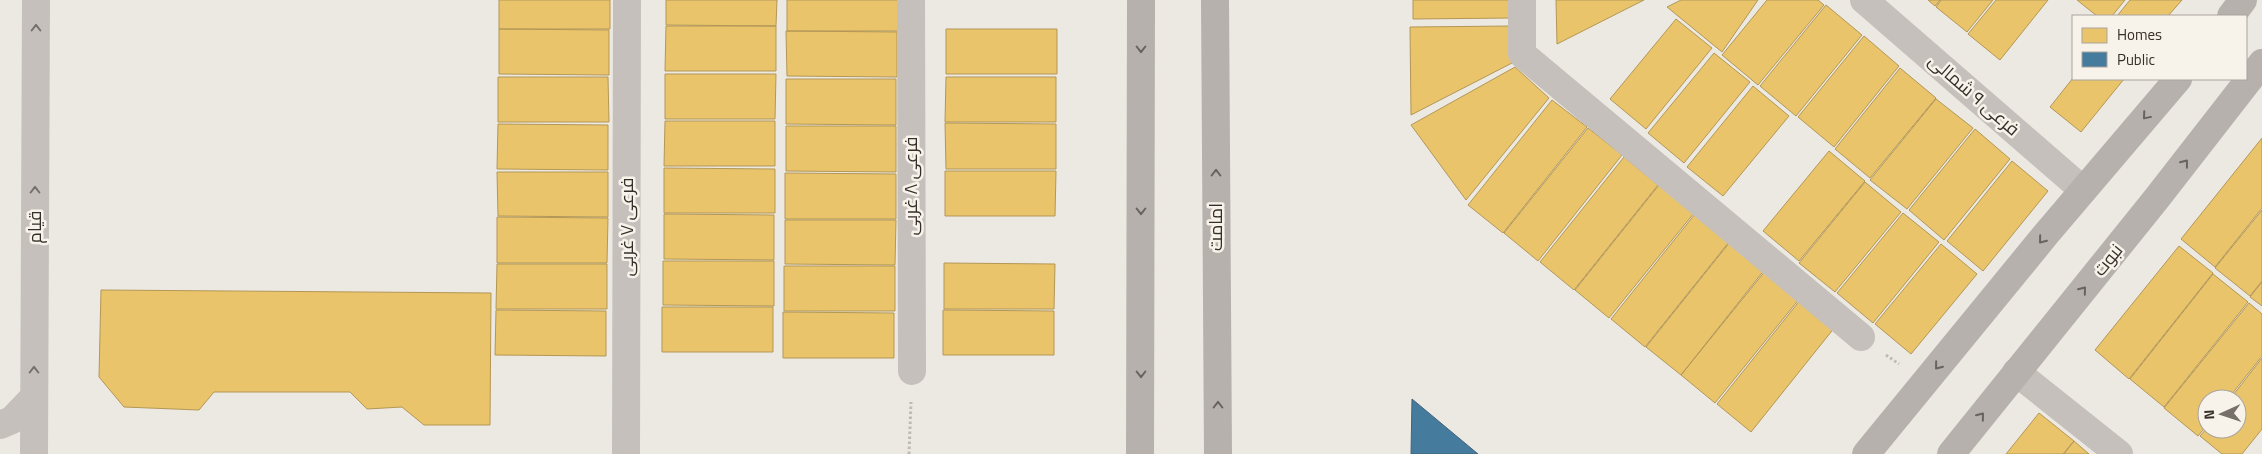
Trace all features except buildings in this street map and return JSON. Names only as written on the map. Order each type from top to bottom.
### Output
[{"type":"main road","points":[[1140,454],[1141,0]]},
{"type":"main road","name":"امامت","points":[[1215,0],[1218,454]]},
{"type":"main road","points":[[2232,15],[2243,0]]},
{"type":"main road","name":"نبوت","points":[[1950,454],[2158,198],[2262,63]]},
{"type":"main road","points":[[1866,454],[2083,190],[2177,80]]},
{"type":"street","name":"قیام","points":[[34,454],[36,0]]},
{"type":"street","name":"فرعی ۷ غربی","points":[[626,454],[627,0]]},
{"type":"street","name":"فرعی ۸ غربی","points":[[911,0],[912,371]]},
{"type":"street","points":[[1522,0],[1522,54],[1861,337]]},
{"type":"street","name":"فرعی ۹ شمالی","points":[[1864,0],[2083,190]]},
{"type":"street","points":[[2016,372],[2120,454]]},
{"type":"street","points":[[0,425],[12,420],[34,397]]},
{"type":"path","points":[[1861,337],[1924,383]]},
{"type":"path","points":[[909,454],[912,371]]}]
